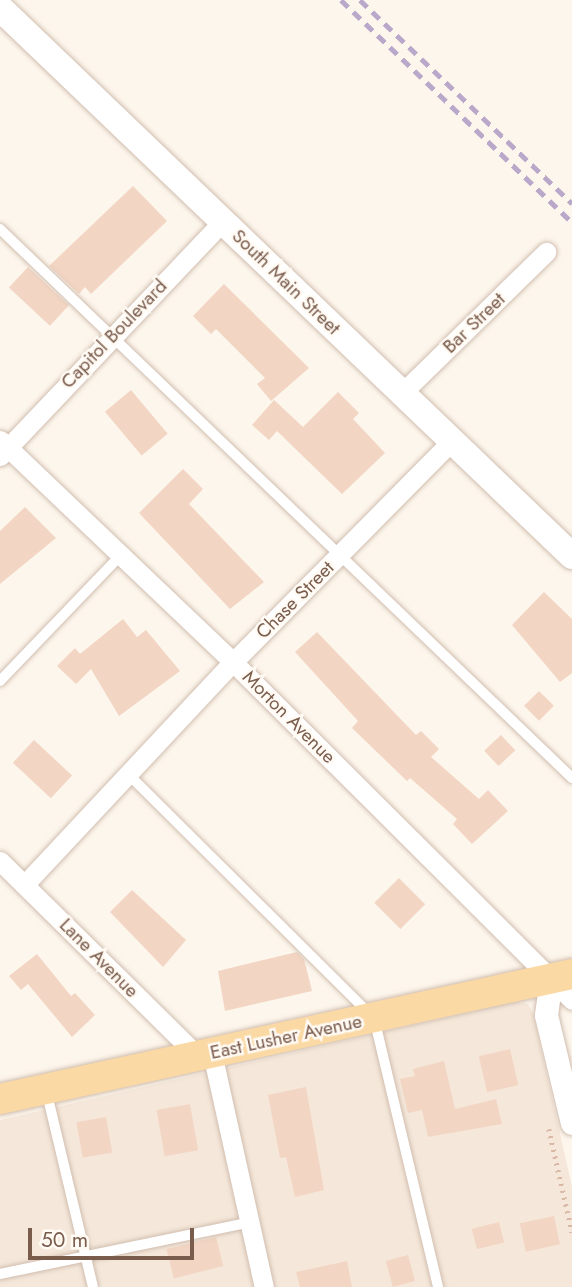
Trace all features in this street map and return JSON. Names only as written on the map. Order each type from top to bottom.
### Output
[{"type":"main road","name":"South Main Street","points":[[0,8],[572,556]]},
{"type":"main road","name":"East Lusher Avenue","points":[[18,1093],[205,1055],[561,976]]},
{"type":"street","name":"Capitol Boulevard","points":[[1,448],[223,221]]},
{"type":"street","name":"Bar Street","points":[[402,393],[546,252]]},
{"type":"street","name":"Chase Street","points":[[25,884],[233,662],[452,441]]},
{"type":"street","name":"Morton Avenue","points":[[1,448],[121,555],[561,976],[572,1000]]},
{"type":"street","name":"Lane Avenue","points":[[0,860],[205,1055]]},
{"type":"street","points":[[561,976],[547,1015],[572,1124]]},
{"type":"street","points":[[205,1055],[251,1222],[264,1287]]},
{"type":"lane","points":[[0,229],[572,778]]},
{"type":"lane","points":[[0,681],[121,555]]},
{"type":"lane","points":[[128,774],[374,1018],[438,1287]]},
{"type":"lane","points":[[18,1093],[86,1256],[93,1287]]},
{"type":"lane","points":[[0,1274],[251,1222]]},
{"type":"shaded area","points":[[515,1002],[528,1004],[533,1013],[572,1187],[572,1287],[0,1287],[0,1120]]},
{"type":"building","points":[[133,186],[167,221],[91,294],[85,287],[79,294],[49,266]]},
{"type":"building","points":[[28,267],[69,305],[50,326],[9,287]]},
{"type":"building","points":[[224,284],[309,368],[271,401],[257,384],[265,378],[216,329],[211,334],[193,316]]},
{"type":"building","points":[[131,390],[168,434],[142,456],[105,412]]},
{"type":"building","points":[[338,392],[359,413],[353,419],[385,453],[342,494],[277,431],[269,440],[252,425],[274,400],[303,427]]},
{"type":"building","points":[[183,469],[203,489],[189,504],[264,582],[230,609],[139,513]]},
{"type":"building","points":[[25,507],[56,538],[0,584],[0,531]]},
{"type":"building","points":[[544,592],[572,619],[572,673],[560,682],[512,625]]},
{"type":"building","points":[[123,619],[137,637],[146,630],[180,671],[119,716],[91,669],[76,684],[57,666],[75,648],[80,654]]},
{"type":"building","points":[[317,632],[416,735],[421,731],[439,749],[431,757],[479,799],[488,790],[508,811],[472,844],[453,824],[457,819],[410,778],[407,781],[352,728],[358,721],[295,652]]},
{"type":"building","points":[[539,691],[554,706],[539,721],[524,706]]},
{"type":"building","points":[[501,735],[515,750],[499,766],[484,751]]},
{"type":"building","points":[[34,740],[72,775],[51,798],[13,763]]},
{"type":"building","points":[[399,878],[425,904],[400,929],[374,903]]},
{"type":"building","points":[[132,890],[186,940],[163,967],[110,912]]},
{"type":"building","points":[[297,952],[304,959],[312,991],[225,1011],[218,971]]},
{"type":"building","points":[[37,954],[71,996],[75,993],[95,1015],[72,1037],[28,984],[21,990],[9,976]]},
{"type":"building","points":[[510,1049],[518,1085],[487,1092],[479,1056]]},
{"type":"building","points":[[444,1061],[455,1109],[496,1099],[502,1124],[428,1137],[422,1110],[408,1113],[400,1079],[415,1076],[413,1069]]},
{"type":"building","points":[[306,1087],[324,1190],[295,1197],[286,1157],[280,1158],[268,1095]]},
{"type":"building","points":[[190,1104],[198,1150],[165,1156],[157,1110]]},
{"type":"building","points":[[106,1117],[112,1152],[83,1158],[76,1122]]},
{"type":"building","points":[[554,1216],[560,1244],[526,1252],[520,1223]]},
{"type":"building","points":[[499,1222],[504,1242],[477,1249],[472,1229]]},
{"type":"building","points":[[216,1237],[223,1266],[174,1278],[167,1249]]},
{"type":"building","points":[[408,1255],[415,1281],[393,1287],[386,1261]]},
{"type":"building","points":[[347,1261],[352,1287],[300,1287],[296,1272]]},
{"type":"railway","points":[[341,0],[572,222]]},
{"type":"railway","points":[[360,0],[572,203]]}]
